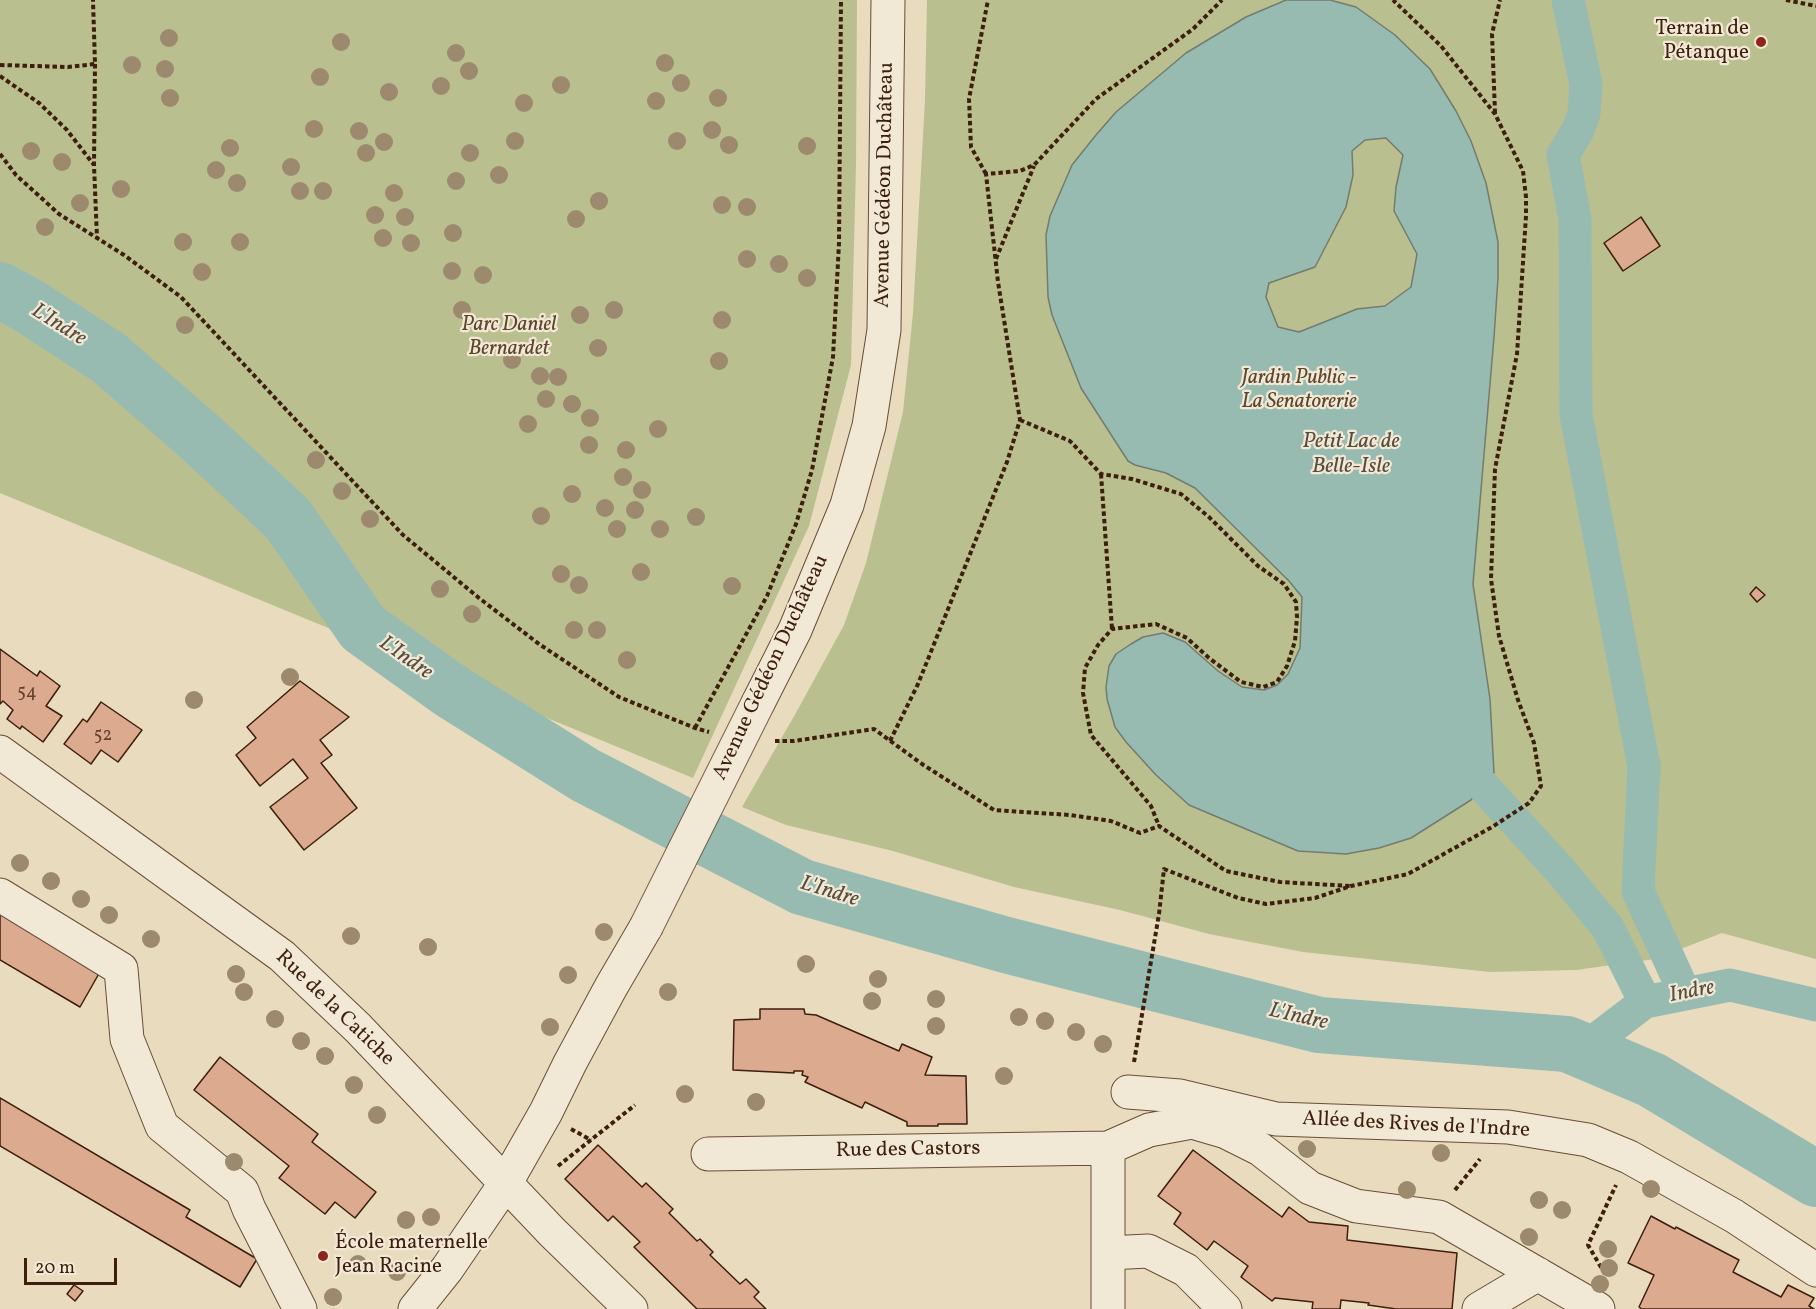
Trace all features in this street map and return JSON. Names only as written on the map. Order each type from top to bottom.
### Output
[{"type":"street","name":"Avenue Gédéon Duchâteau","points":[[415,1309],[447,1269],[505,1184],[646,927],[795,630],[843,516],[869,426],[884,330],[888,0]]},
{"type":"street","name":"Rue de la Catiche","points":[[0,752],[282,956],[358,1028],[505,1184],[631,1309]]},
{"type":"street","points":[[0,895],[121,969],[127,1039],[162,1126],[242,1191],[300,1309]]},
{"type":"street","name":"Allée des Rives de l'Indre","points":[[1128,1092],[1179,1096],[1276,1119],[1508,1127],[1588,1140],[1629,1157],[1734,1215],[1816,1270]]},
{"type":"street","points":[[1108,1309],[1108,1148],[1149,1130],[1192,1122],[1226,1132],[1260,1149],[1310,1188],[1356,1206],[1439,1217],[1598,1309]]},
{"type":"street","name":"Rue des Castors","points":[[708,1154],[1108,1148]]},
{"type":"street","points":[[1108,1253],[1148,1251],[1186,1270],[1225,1309]]},
{"type":"street","points":[[1479,1309],[1538,1274]]},
{"type":"path","points":[[93,0],[97,238]]},
{"type":"path","points":[[695,729],[766,596],[796,524],[812,470],[826,399],[833,345],[839,243],[841,0]]},
{"type":"path","points":[[890,741],[918,684],[1007,462],[1020,420],[996,260],[986,174],[971,147],[969,99],[988,0]]},
{"type":"path","points":[[996,260],[1034,165],[1096,99],[1193,29],[1222,0]]},
{"type":"path","points":[[1138,1042],[1164,869],[1238,898],[1266,904],[1315,898],[1351,886],[1408,874],[1492,827],[1529,803],[1541,786],[1534,743],[1518,700],[1499,636],[1491,579],[1495,469],[1517,354],[1526,196],[1523,171],[1495,114],[1441,46],[1393,0]]},
{"type":"path","points":[[1495,114],[1492,34],[1500,0]]},
{"type":"path","points":[[1786,0],[1816,6]]},
{"type":"path","points":[[0,65],[68,67],[95,64]]},
{"type":"path","points":[[0,76],[39,103],[67,130],[94,165]]},
{"type":"path","points":[[0,154],[16,175],[59,214],[123,255],[181,297],[403,535],[479,598],[539,644],[619,697],[695,729],[716,733]]},
{"type":"path","points":[[986,174],[1020,171],[1034,165]]},
{"type":"path","points":[[1020,420],[1070,441],[1101,474],[1181,494],[1209,517],[1258,566],[1284,584],[1296,602],[1298,617],[1295,641],[1287,666],[1277,682],[1263,687],[1241,682],[1186,638],[1156,624],[1112,629],[1098,645],[1086,668],[1083,693],[1091,735],[1151,806],[1159,826],[1226,871],[1280,882],[1351,886]]},
{"type":"path","points":[[1101,474],[1112,629]]},
{"type":"path","points":[[771,741],[794,741],[874,729],[922,764],[994,810],[1111,820],[1140,833],[1159,826]]},
{"type":"path","points":[[558,1166],[636,1105]]},
{"type":"path","points":[[570,1128],[591,1140]]},
{"type":"path","points":[[1598,1309],[1608,1286],[1608,1279],[1588,1245],[1629,1157]]},
{"type":"green space","name":"Parc Daniel Bernardet","points":[[0,0],[857,0],[851,365],[809,526],[693,778],[0,493]]},
{"type":"green space","name":"Jardin Public - La Senatorerie","points":[[927,0],[1816,0],[1816,959],[1722,933],[1655,959],[1576,970],[1490,972],[1303,952],[1209,934],[1120,910],[1014,887],[893,851],[786,825],[742,807],[844,625],[866,563],[903,412],[913,313],[925,100]]},
{"type":"water","name":"Petit Lac de Belle-Isle","points":[[1286,0],[1330,0],[1356,7],[1395,35],[1430,69],[1456,111],[1471,141],[1486,183],[1498,242],[1494,337],[1473,584],[1490,699],[1494,773],[1471,800],[1411,838],[1379,848],[1346,854],[1298,851],[1189,805],[1156,775],[1115,727],[1106,687],[1109,666],[1116,654],[1143,637],[1163,633],[1185,642],[1218,671],[1242,687],[1264,690],[1277,685],[1288,674],[1300,648],[1302,597],[1289,581],[1195,488],[1166,473],[1128,461],[1081,388],[1052,315],[1048,297],[1046,235],[1050,216],[1072,165],[1116,112],[1186,53],[1246,17]],"holes":[[[1386,138],[1403,155],[1396,187],[1394,211],[1417,254],[1411,287],[1385,306],[1357,309],[1299,332],[1278,327],[1266,297],[1269,283],[1315,267],[1346,207],[1353,175],[1352,151],[1365,140]]]},
{"type":"building","points":[[1641,217],[1660,246],[1623,271],[1604,243]]},
{"type":"building","points":[[1756,587],[1765,595],[1757,602],[1750,594]]},
{"type":"building","points":[[0,649],[37,676],[40,671],[60,686],[46,706],[62,716],[43,742],[22,726],[20,729],[7,719],[13,710],[3,701],[0,704]]},
{"type":"building","points":[[300,681],[349,717],[320,740],[332,755],[321,763],[357,808],[304,850],[270,807],[308,778],[293,759],[260,786],[236,755],[256,738],[247,727]]},
{"type":"building","points":[[101,702],[142,730],[118,762],[101,750],[91,764],[64,744],[83,719],[87,722]]},
{"type":"building","points":[[0,913],[101,970],[80,1007],[0,960]]},
{"type":"building","points":[[760,1009],[804,1009],[805,1014],[816,1015],[899,1051],[902,1044],[932,1057],[925,1075],[966,1076],[967,1124],[907,1126],[907,1122],[865,1102],[862,1108],[805,1082],[808,1077],[802,1075],[803,1071],[794,1071],[794,1073],[733,1070],[734,1020],[760,1019]]},
{"type":"building","points":[[220,1057],[318,1134],[312,1142],[376,1192],[355,1218],[335,1202],[325,1214],[279,1178],[289,1166],[194,1090]]},
{"type":"building","points":[[0,1098],[190,1210],[186,1217],[257,1259],[240,1287],[0,1146]]},
{"type":"building","points":[[598,1145],[642,1187],[646,1183],[673,1209],[669,1213],[697,1241],[700,1239],[713,1252],[710,1255],[740,1284],[746,1279],[759,1292],[754,1297],[766,1309],[697,1309],[634,1247],[640,1242],[613,1216],[608,1221],[565,1179]]},
{"type":"building","points":[[1193,1150],[1282,1217],[1289,1207],[1309,1222],[1348,1226],[1347,1240],[1457,1253],[1452,1309],[1396,1309],[1341,1300],[1340,1309],[1312,1309],[1313,1302],[1275,1298],[1272,1301],[1241,1277],[1248,1266],[1214,1241],[1207,1250],[1174,1224],[1181,1213],[1158,1196]]},
{"type":"building","points":[[1651,1216],[1739,1260],[1733,1272],[1781,1297],[1788,1285],[1814,1298],[1809,1306],[1814,1309],[1642,1309],[1639,1307],[1654,1275],[1628,1263]]},
{"type":"building","points":[[74,1285],[83,1291],[75,1301],[67,1294]]},
{"type":"waterway","points":[[1568,0],[1586,84],[1584,114],[1578,130],[1563,155],[1575,219],[1576,415],[1644,766],[1638,891],[1685,994]]},
{"type":"waterway","name":"L'Indre","points":[[0,290],[109,358],[202,439],[288,519],[363,628],[451,691],[585,775],[802,887],[1006,945],[1319,1025],[1567,1044],[1652,1080],[1816,1179]]},
{"type":"waterway","points":[[1483,786],[1560,870],[1608,928],[1645,1002]]},
{"type":"waterway","name":"Indre","points":[[1581,1051],[1645,1002],[1730,985],[1816,1005]]},
{"type":"place","name":"Terrain de Pétanque","points":[[1761,42]]},
{"type":"place","name":"École maternelle Jean Racine","points":[[323,1256]]}]
